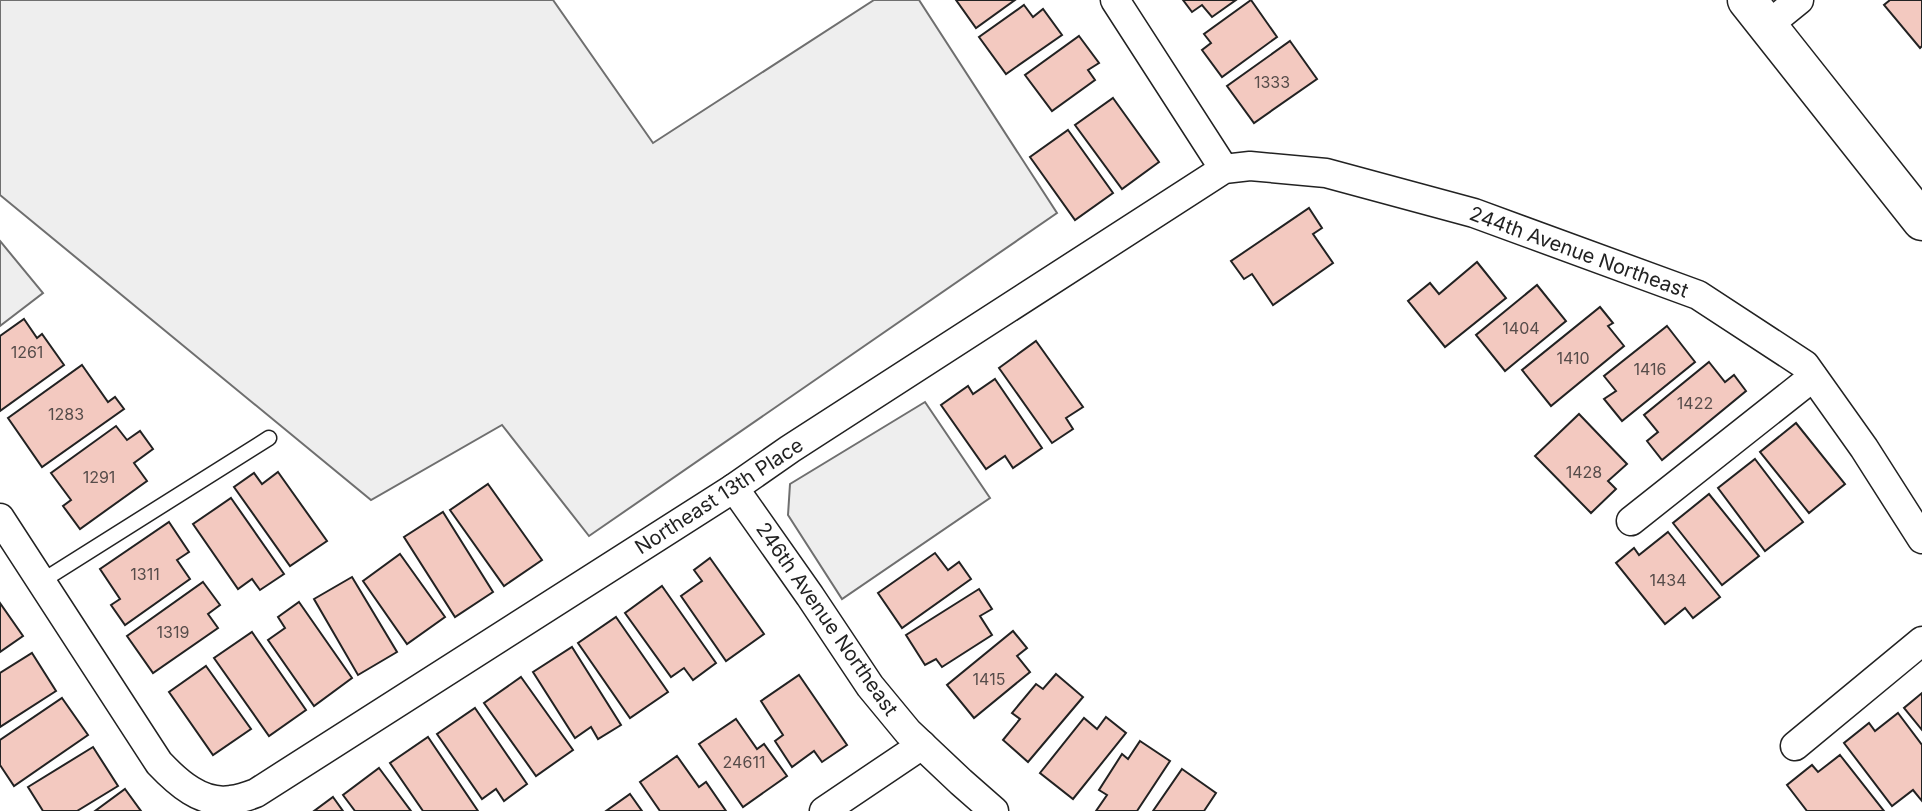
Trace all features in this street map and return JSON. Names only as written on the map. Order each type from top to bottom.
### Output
[{"type":"street","points":[[1115,0],[1224,169]]},
{"type":"street","points":[[1799,0],[1757,13],[1922,221]]},
{"type":"street","name":"244th Avenue Northeast","points":[[1224,169],[1250,166],[1326,173],[1474,213],[1698,295],[1805,365],[1864,448],[1922,539]]},
{"type":"street","name":"Northeast 13th Place","points":[[42,581],[159,763],[172,777],[187,789],[207,798],[229,801],[256,793],[734,488],[803,440],[1224,169]]},
{"type":"street","points":[[1631,521],[1813,377]]},
{"type":"street","name":"246th Avenue Northeast","points":[[734,488],[870,686],[908,732],[994,811]]},
{"type":"street","points":[[0,518],[42,581]]},
{"type":"street","points":[[1795,746],[1922,641]]},
{"type":"street","points":[[824,811],[922,745]]},
{"type":"lane","points":[[42,581],[269,438]]},
{"type":"shaded area","points":[[0,0],[553,0],[653,143],[874,0],[919,0],[1057,213],[589,536],[502,425],[371,500],[0,195]]},
{"type":"shaded area","points":[[0,241],[43,293],[0,326]]},
{"type":"shaded area","points":[[925,402],[990,498],[842,599],[788,515],[790,484]]},
{"type":"building","points":[[956,0],[1015,0],[976,28]]},
{"type":"building","points":[[1183,0],[1236,0],[1212,17],[1202,5],[1192,12]]},
{"type":"building","points":[[1251,0],[1277,37],[1222,77],[1202,50],[1211,43],[1204,34]]},
{"type":"building","points":[[1890,0],[1922,0],[1920,48],[1884,5]]},
{"type":"building","points":[[1024,5],[1033,17],[1043,9],[1062,35],[1006,74],[979,37]]},
{"type":"building","points":[[1079,36],[1099,63],[1088,70],[1095,80],[1052,111],[1025,75]]},
{"type":"building","points":[[1290,41],[1317,79],[1254,123],[1227,86]]},
{"type":"building","points":[[1113,98],[1159,162],[1122,189],[1075,125]]},
{"type":"building","points":[[1068,130],[1113,193],[1075,220],[1030,157]]},
{"type":"building","points":[[1309,208],[1322,228],[1313,234],[1333,263],[1273,305],[1252,274],[1244,279],[1231,261]]},
{"type":"building","points":[[1477,262],[1506,298],[1445,347],[1408,301],[1430,283],[1439,294]]},
{"type":"building","points":[[1537,285],[1566,321],[1505,371],[1476,335]]},
{"type":"building","points":[[1600,307],[1613,323],[1608,326],[1624,346],[1551,406],[1522,370]]},
{"type":"building","points":[[24,319],[37,338],[42,334],[64,365],[0,411],[0,336]]},
{"type":"building","points":[[1667,326],[1695,362],[1622,421],[1604,399],[1616,391],[1604,376]]},
{"type":"building","points":[[1036,341],[1083,407],[1066,418],[1073,429],[1052,443],[999,368]]},
{"type":"building","points":[[1709,362],[1725,382],[1734,375],[1746,391],[1662,460],[1647,441],[1658,432],[1644,415]]},
{"type":"building","points":[[82,365],[108,402],[115,397],[124,409],[42,467],[8,418]]},
{"type":"building","points":[[995,379],[1042,448],[1013,468],[1005,456],[986,469],[941,405],[968,386],[973,394]]},
{"type":"building","points":[[1579,414],[1627,464],[1608,481],[1616,489],[1591,513],[1535,456]]},
{"type":"building","points":[[1796,423],[1845,484],[1809,513],[1760,452]]},
{"type":"building","points":[[116,426],[127,440],[140,431],[153,449],[134,463],[147,481],[80,529],[63,506],[71,500],[51,473]]},
{"type":"building","points":[[1755,459],[1803,522],[1765,551],[1718,488]]},
{"type":"building","points":[[278,472],[327,541],[290,566],[234,487],[254,473],[262,484]]},
{"type":"building","points":[[488,484],[542,560],[504,586],[450,510]]},
{"type":"building","points":[[1709,494],[1759,556],[1722,585],[1673,523]]},
{"type":"building","points":[[231,498],[284,574],[260,590],[252,579],[238,589],[193,524]]},
{"type":"building","points":[[443,512],[493,592],[455,617],[404,537]]},
{"type":"building","points":[[169,522],[189,552],[177,560],[190,579],[125,625],[111,605],[120,599],[100,569]]},
{"type":"building","points":[[1668,532],[1720,597],[1693,618],[1685,608],[1665,624],[1616,563],[1634,548],[1639,555]]},
{"type":"building","points":[[935,553],[948,570],[959,562],[971,579],[902,628],[878,593]]},
{"type":"building","points":[[400,554],[445,617],[407,644],[363,581]]},
{"type":"building","points":[[710,558],[764,634],[726,661],[681,596],[702,581],[694,570]]},
{"type":"building","points":[[352,577],[397,652],[358,675],[314,599]]},
{"type":"building","points":[[203,582],[220,605],[208,614],[218,628],[153,673],[127,636]]},
{"type":"building","points":[[662,586],[716,663],[693,680],[684,668],[671,677],[625,613]]},
{"type":"building","points":[[979,589],[992,609],[980,616],[992,635],[942,667],[936,659],[925,665],[906,635]]},
{"type":"building","points":[[299,602],[352,678],[314,706],[268,640],[285,628],[278,617]]},
{"type":"building","points":[[0,603],[23,636],[0,652]]},
{"type":"building","points":[[616,617],[668,692],[630,718],[578,643]]},
{"type":"building","points":[[1013,631],[1027,648],[1017,656],[1030,672],[974,718],[947,685]]},
{"type":"building","points":[[252,632],[306,710],[269,736],[214,658]]},
{"type":"building","points":[[572,647],[621,725],[598,739],[591,727],[575,738],[533,672]]},
{"type":"building","points":[[32,653],[56,691],[0,727],[0,673]]},
{"type":"building","points":[[206,666],[251,729],[213,755],[169,692]]},
{"type":"building","points":[[1056,674],[1083,697],[1028,762],[1003,740],[1020,719],[1012,713],[1036,684],[1043,689]]},
{"type":"building","points":[[799,675],[847,745],[822,762],[814,751],[792,767],[775,741],[783,735],[761,701]]},
{"type":"building","points":[[521,677],[573,750],[536,776],[484,703]]},
{"type":"building","points":[[1922,693],[1922,730],[1904,708]]},
{"type":"building","points":[[62,698],[88,735],[14,786],[0,765],[0,740]]},
{"type":"building","points":[[475,708],[527,784],[504,801],[496,789],[482,799],[437,734]]},
{"type":"building","points":[[1898,713],[1922,745],[1922,801],[1913,790],[1892,806],[1844,743],[1869,723],[1875,731]]},
{"type":"building","points":[[1106,717],[1126,733],[1073,799],[1040,773],[1084,718],[1097,729]]},
{"type":"building","points":[[736,719],[757,749],[764,744],[787,776],[743,807],[699,744]]},
{"type":"building","points":[[428,737],[478,811],[423,811],[390,763]]},
{"type":"building","points":[[1140,741],[1170,761],[1137,811],[1096,811],[1107,795],[1099,790],[1122,754],[1128,759]]},
{"type":"building","points":[[93,747],[118,786],[77,811],[43,811],[28,787]]},
{"type":"building","points":[[1840,755],[1884,811],[1807,811],[1787,785],[1812,765],[1818,772]]},
{"type":"building","points":[[677,756],[699,787],[706,782],[726,811],[660,811],[640,782]]},
{"type":"building","points":[[379,768],[411,811],[355,811],[343,795]]},
{"type":"building","points":[[1182,769],[1216,793],[1204,811],[1153,811]]},
{"type":"building","points":[[125,789],[141,811],[95,811]]},
{"type":"building","points":[[630,794],[642,811],[606,811]]},
{"type":"building","points":[[333,797],[343,811],[314,811]]}]
